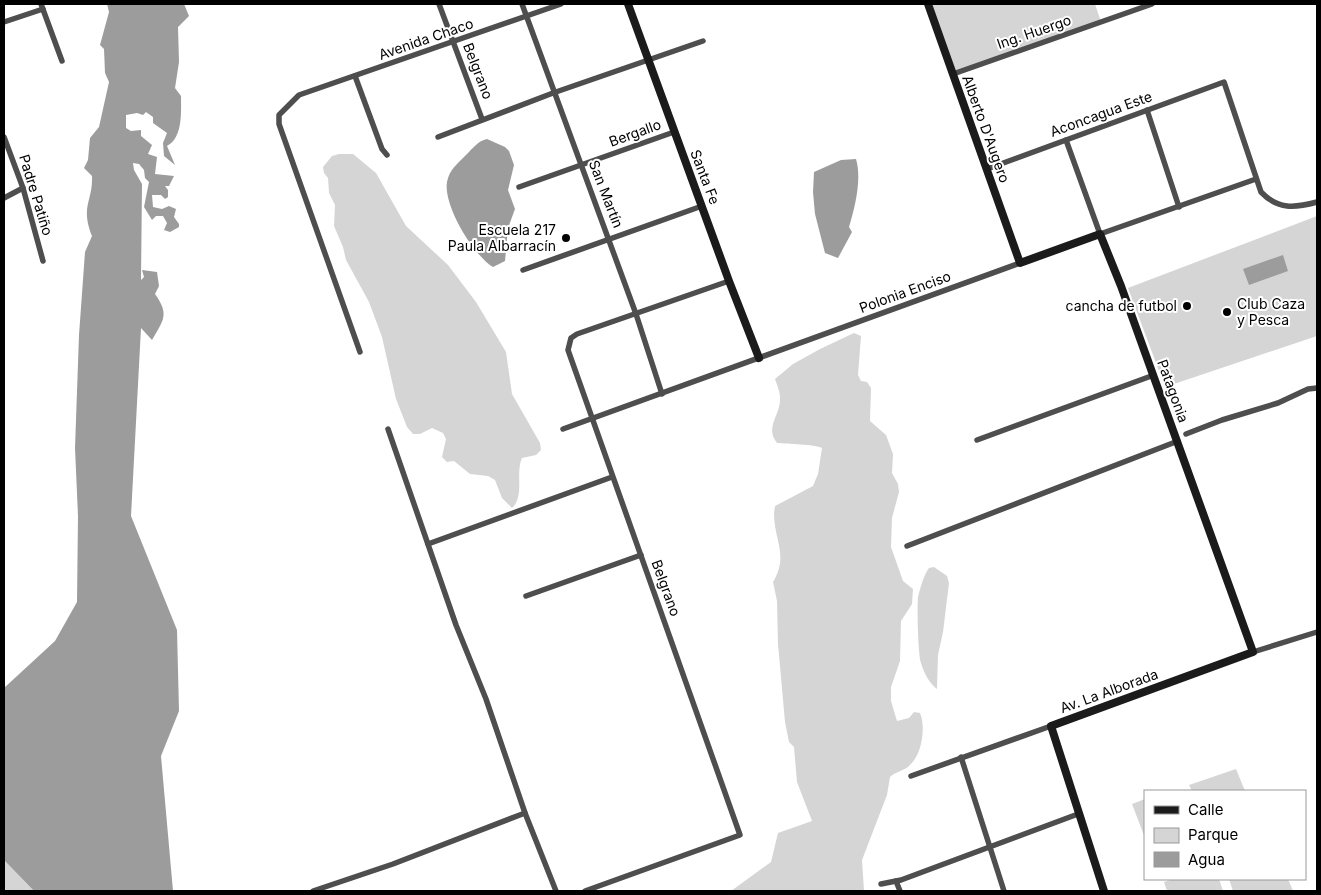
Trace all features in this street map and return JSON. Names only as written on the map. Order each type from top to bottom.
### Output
[{"type":"main road","name":"Santa Fe","points":[[628,4],[729,282],[760,358]]},
{"type":"main road","name":"Alberto D'Augero","points":[[928,4],[1020,263]]},
{"type":"main road","name":"Polonia Enciso","points":[[1020,263],[1100,234]]},
{"type":"main road","name":"Patagonia","points":[[1100,234],[1154,375],[1181,437],[1254,652]]},
{"type":"main road","name":"Av. La Alborada","points":[[1051,726],[1254,652]]},
{"type":"main road","points":[[1051,726],[1104,891]]},
{"type":"street","name":"Belgrano","points":[[440,4],[482,119]]},
{"type":"street","name":"San Martín","points":[[522,4],[553,93],[610,240],[662,394]]},
{"type":"street","name":"Avenida Chaco","points":[[360,352],[280,124],[279,115],[299,95],[560,4]]},
{"type":"street","name":"Ing. Huergo","points":[[953,74],[1152,4]]},
{"type":"street","points":[[4,22],[42,7],[62,61]]},
{"type":"street","points":[[438,137],[553,93],[703,41]]},
{"type":"street","points":[[355,76],[382,149],[387,155]]},
{"type":"street","name":"Aconcagua Este","points":[[986,169],[1224,82],[1256,179]]},
{"type":"street","points":[[1147,110],[1179,207]]},
{"type":"street","name":"Bergallo","points":[[520,187],[674,132]]},
{"type":"street","name":"Padre Patiño","points":[[4,137],[23,188],[42,261]]},
{"type":"street","name":"Patagonia","points":[[1066,140],[1100,234]]},
{"type":"street","points":[[1256,179],[1261,192],[1270,201],[1278,205],[1290,208],[1317,202]]},
{"type":"street","name":"Polonia Enciso","points":[[1100,234],[1256,179]]},
{"type":"street","points":[[4,198],[23,188]]},
{"type":"street","points":[[522,270],[702,206]]},
{"type":"street","name":"Polonia Enciso","points":[[563,429],[1020,263]]},
{"type":"street","points":[[636,314],[729,282]]},
{"type":"street","name":"Belgrano","points":[[585,891],[740,835],[568,350],[571,338],[577,334],[636,314]]},
{"type":"street","points":[[977,440],[1154,375]]},
{"type":"street","points":[[907,546],[1222,420],[1278,403],[1308,388],[1317,388]]},
{"type":"street","points":[[388,429],[456,625],[486,699],[525,813],[556,891]]},
{"type":"street","points":[[428,544],[612,477]]},
{"type":"street","points":[[526,596],[641,555]]},
{"type":"street","name":"Av. La Alborada","points":[[1254,652],[1317,632]]},
{"type":"street","name":"Av. La Alborada","points":[[910,776],[1051,726]]},
{"type":"street","points":[[961,757],[1004,891]]},
{"type":"street","points":[[313,891],[393,864],[525,813]]},
{"type":"street","points":[[881,884],[896,881],[990,848],[1078,814]]},
{"type":"street","points":[[896,881],[900,891]]},
{"type":"green space","points":[[928,4],[1095,4],[1101,22],[953,74]]},
{"type":"green space","points":[[353,154],[376,173],[406,226],[448,265],[476,302],[506,352],[512,394],[540,443],[541,450],[536,455],[522,458],[519,470],[518,497],[512,508],[502,498],[495,480],[488,476],[470,474],[454,461],[447,462],[442,457],[446,439],[443,433],[432,428],[420,434],[413,434],[407,427],[396,399],[382,337],[369,302],[346,260],[334,226],[335,205],[329,193],[328,178],[324,173],[323,167],[332,156]]},
{"type":"green space","name":"Club Caza y Pesca","points":[[1317,216],[1317,336],[1165,387],[1128,288]]},
{"type":"green space","points":[[854,333],[861,336],[858,375],[861,381],[867,382],[871,388],[870,421],[886,435],[893,454],[892,473],[898,484],[899,492],[892,518],[891,547],[903,581],[913,589],[912,604],[901,621],[900,661],[891,687],[891,701],[897,721],[909,718],[914,712],[920,713],[923,725],[922,740],[917,754],[910,765],[890,777],[887,795],[862,860],[864,891],[731,891],[771,862],[778,833],[812,821],[797,782],[794,747],[789,742],[785,722],[778,644],[777,601],[773,582],[780,564],[780,548],[774,513],[775,506],[813,486],[818,474],[822,448],[777,443],[772,432],[772,426],[780,404],[779,390],[775,379],[793,364]]},
{"type":"green space","points":[[934,567],[947,576],[949,583],[938,655],[937,689],[927,677],[921,663],[918,620],[918,597],[921,586],[929,568]]},
{"type":"green space","points":[[1236,769],[1245,790],[1192,790],[1189,785]]},
{"type":"green space","points":[[1144,799],[1144,835],[1132,804]]},
{"type":"green space","points":[[4,860],[34,891],[4,891]]},
{"type":"green space","points":[[1170,880],[1219,880],[1223,891],[1167,891],[1164,882]]},
{"type":"green space","points":[[1229,880],[1288,880],[1293,891],[1233,891]]},
{"type":"water","points":[[107,4],[184,4],[189,16],[178,27],[179,62],[175,88],[181,96],[181,117],[176,137],[167,146],[175,165],[164,156],[163,143],[167,133],[153,123],[153,117],[146,112],[143,115],[137,113],[126,115],[126,128],[131,131],[141,130],[141,136],[152,145],[148,154],[157,157],[155,174],[174,176],[169,186],[165,186],[168,190],[168,197],[165,199],[161,195],[152,195],[153,207],[162,209],[169,206],[176,209],[174,217],[179,224],[179,227],[170,232],[164,230],[167,223],[163,216],[156,216],[152,220],[144,207],[149,182],[145,178],[144,170],[139,164],[133,163],[134,170],[142,184],[141,280],[144,277],[142,270],[157,272],[159,286],[155,294],[160,301],[164,313],[162,322],[152,340],[141,328],[131,516],[177,630],[179,711],[161,756],[173,891],[34,891],[4,860],[4,688],[55,641],[77,602],[78,516],[75,448],[79,335],[85,252],[92,236],[87,211],[92,176],[84,168],[88,160],[90,138],[99,127],[109,82],[105,73],[104,49],[100,45],[109,12]]},
{"type":"water","points":[[487,139],[505,147],[509,151],[514,165],[508,190],[515,209],[508,228],[505,261],[493,267],[477,252],[461,229],[447,192],[448,178],[454,167],[476,145]]},
{"type":"water","points":[[856,159],[858,184],[849,227],[852,232],[838,258],[825,253],[815,214],[814,172],[841,160]]},
{"type":"water","points":[[1283,255],[1288,271],[1249,285],[1243,269]]},
{"type":"place","name":"Escuela 217 Paula Albarracín","points":[[566,238]]},
{"type":"place","name":"cancha de futbol","points":[[1187,306]]},
{"type":"place","name":"Club Caza y Pesca","points":[[1227,312]]}]
